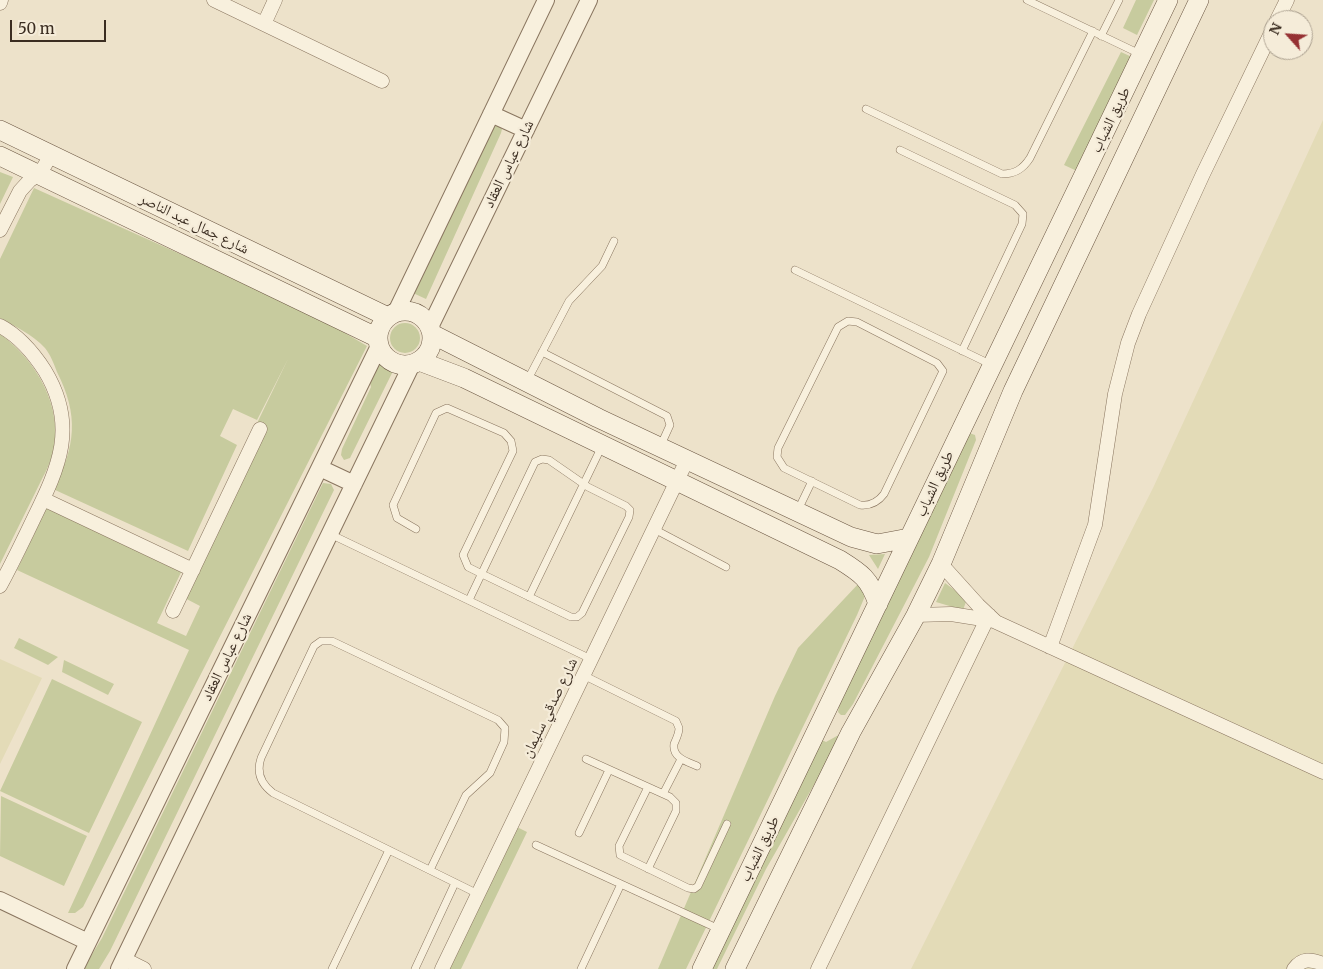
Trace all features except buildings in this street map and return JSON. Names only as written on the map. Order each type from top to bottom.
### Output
[{"type":"main road","name":"طريق الشباب","points":[[702,969],[1168,0]]},
{"type":"main road","name":"طريق الشباب","points":[[735,969],[851,732],[916,614],[941,564],[1013,392],[1199,0]]},
{"type":"main road","name":"شارع جمال عبد الناصر","points":[[0,130],[392,315]]},
{"type":"main road","name":"شارع جمال عبد الناصر","points":[[8,160],[379,342]]},
{"type":"main road","points":[[406,311],[416,313],[424,319],[431,331],[431,344],[427,354],[416,362],[404,365],[388,359],[379,342],[381,327],[392,315],[406,311]]},
{"type":"main road","points":[[431,331],[598,418],[851,537],[877,544],[909,538]]},
{"type":"main road","points":[[416,362],[464,378],[840,560],[864,575],[874,592],[878,604]]},
{"type":"main road","points":[[595,442],[598,418]]},
{"type":"main road","points":[[966,420],[984,420],[997,431]]},
{"type":"main road","points":[[840,560],[850,549],[851,537]]},
{"type":"main road","points":[[823,718],[826,728],[834,734],[843,735],[851,732]]},
{"type":"street","points":[[214,0],[382,81]]},
{"type":"street","points":[[264,24],[275,0]]},
{"type":"street","name":"شارع عباس العقاد","points":[[431,331],[589,0]]},
{"type":"street","points":[[392,315],[491,114],[543,1]]},
{"type":"street","points":[[1050,647],[1095,524],[1115,394],[1131,336],[1199,182],[1263,50]]},
{"type":"street","points":[[491,114],[526,130]]},
{"type":"street","points":[[20,191],[21,175],[8,160],[25,142]]},
{"type":"street","points":[[0,230],[20,191],[30,180],[40,175],[51,155]]},
{"type":"street","points":[[0,326],[22,342],[38,360],[50,380],[58,404],[62,430],[60,455],[54,478],[0,586]]},
{"type":"street","name":"شارع عباس العقاد","points":[[75,969],[320,468],[379,342]]},
{"type":"street","points":[[144,969],[121,964],[354,484],[416,362]]},
{"type":"street","points":[[173,611],[260,428]]},
{"type":"street","name":"شارع صدقي سليمان","points":[[442,969],[687,460]]},
{"type":"street","points":[[320,468],[354,484]]},
{"type":"street","points":[[43,499],[193,570]]},
{"type":"street","points":[[941,564],[991,619]]},
{"type":"street","points":[[916,614],[951,614],[991,619],[1323,772]]},
{"type":"street","points":[[818,969],[991,619]]},
{"type":"street","points":[[0,900],[88,942]]},
{"type":"street","points":[[1294,969],[1301,961],[1307,960],[1323,964]]},
{"type":"lane","points":[[1027,0],[1142,55]]},
{"type":"lane","points":[[1102,36],[1119,0]]},
{"type":"lane","points":[[866,109],[1002,174],[1013,173],[1023,168],[1030,158],[1093,32]]},
{"type":"lane","points":[[900,150],[1015,205],[1023,214],[1022,224],[962,351]]},
{"type":"lane","points":[[526,382],[569,301],[602,266],[614,241]]},
{"type":"lane","points":[[795,270],[992,366]]},
{"type":"lane","points":[[848,321],[857,322],[940,365],[943,375],[881,498],[873,504],[860,505],[812,481],[784,468],[778,461],[777,452],[841,324],[848,321]]},
{"type":"lane","points":[[542,352],[667,416],[670,424],[660,447]]},
{"type":"lane","points":[[416,529],[397,518],[393,505],[436,413],[442,409],[452,409],[504,433],[511,441],[513,451],[463,555],[468,567],[482,574],[529,596],[571,617],[580,615],[629,517],[630,510],[626,506],[583,484],[549,460],[542,459],[535,462],[482,574],[469,600]]},
{"type":"lane","points":[[529,596],[583,484],[595,442]]},
{"type":"lane","points":[[796,512],[812,481]]},
{"type":"lane","points":[[654,529],[726,567]]},
{"type":"lane","points":[[330,534],[591,659]]},
{"type":"lane","points":[[430,870],[466,795],[490,773],[506,738],[505,728],[498,720],[332,642],[321,641],[314,646],[260,758],[259,775],[264,786],[273,793],[478,894]]},
{"type":"lane","points":[[583,675],[676,721],[679,732],[674,748],[681,759],[697,766]]},
{"type":"lane","points":[[586,759],[674,800],[677,807],[648,869]]},
{"type":"lane","points":[[663,794],[681,759]]},
{"type":"lane","points":[[579,833],[609,770]]},
{"type":"lane","points":[[648,787],[618,849],[620,855],[688,888],[696,888],[726,824]]},
{"type":"lane","points":[[536,845],[721,930]]},
{"type":"lane","points":[[332,969],[389,850]]},
{"type":"lane","points":[[415,969],[455,883]]},
{"type":"lane","points":[[581,969],[621,884]]},
{"type":"shaded area","points":[[1323,120],[1323,969],[911,969],[1153,488]]},
{"type":"shaded area","points":[[0,659],[42,678],[0,764]]},
{"type":"green space","points":[[1136,0],[1154,0],[1137,35],[1123,28]]},
{"type":"green space","points":[[1121,52],[1134,58],[1077,171],[1064,165]]},
{"type":"green space","points":[[497,125],[502,129],[501,133],[426,299],[413,293],[492,126]]},
{"type":"green space","points":[[0,172],[13,177],[0,204]]},
{"type":"green space","points":[[34,188],[311,313],[367,346],[83,907],[75,913],[68,913],[189,650],[17,570],[49,503],[184,566],[157,623],[186,636],[200,606],[175,593],[288,359],[257,420],[233,409],[220,436],[237,445],[188,551],[53,489],[61,474],[70,445],[72,431],[69,403],[53,362],[45,348],[29,335],[0,318],[0,259]]},
{"type":"green space","points":[[405,323],[416,327],[420,338],[416,349],[405,353],[394,349],[390,338],[394,327]]},
{"type":"green space","points":[[0,334],[25,357],[44,386],[51,402],[55,436],[49,465],[0,564]]},
{"type":"green space","points":[[379,360],[395,367],[350,458],[344,460],[341,455],[342,449],[371,387],[370,383]]},
{"type":"green space","points":[[969,433],[975,435],[976,440],[929,557],[853,704],[845,715],[841,715],[838,712],[839,706]]},
{"type":"green space","points":[[323,483],[331,484],[334,490],[110,951],[99,969],[83,969],[102,938]]},
{"type":"green space","points":[[885,554],[878,569],[869,555]]},
{"type":"green space","points":[[860,582],[863,585],[865,596],[857,615],[686,969],[658,969],[775,696],[798,648]]},
{"type":"green space","points":[[945,583],[967,599],[963,610],[936,602]]},
{"type":"green space","points":[[19,638],[58,657],[48,665],[14,648]]},
{"type":"green space","points":[[64,660],[114,684],[108,695],[62,672]]},
{"type":"green space","points":[[52,679],[142,722],[89,833],[0,791]]},
{"type":"green space","points":[[844,732],[766,869],[717,969],[708,969],[822,740],[826,742]]},
{"type":"green space","points":[[1,796],[87,836],[64,886],[0,856]]},
{"type":"green space","points":[[517,827],[527,832],[461,969],[446,969]]}]
